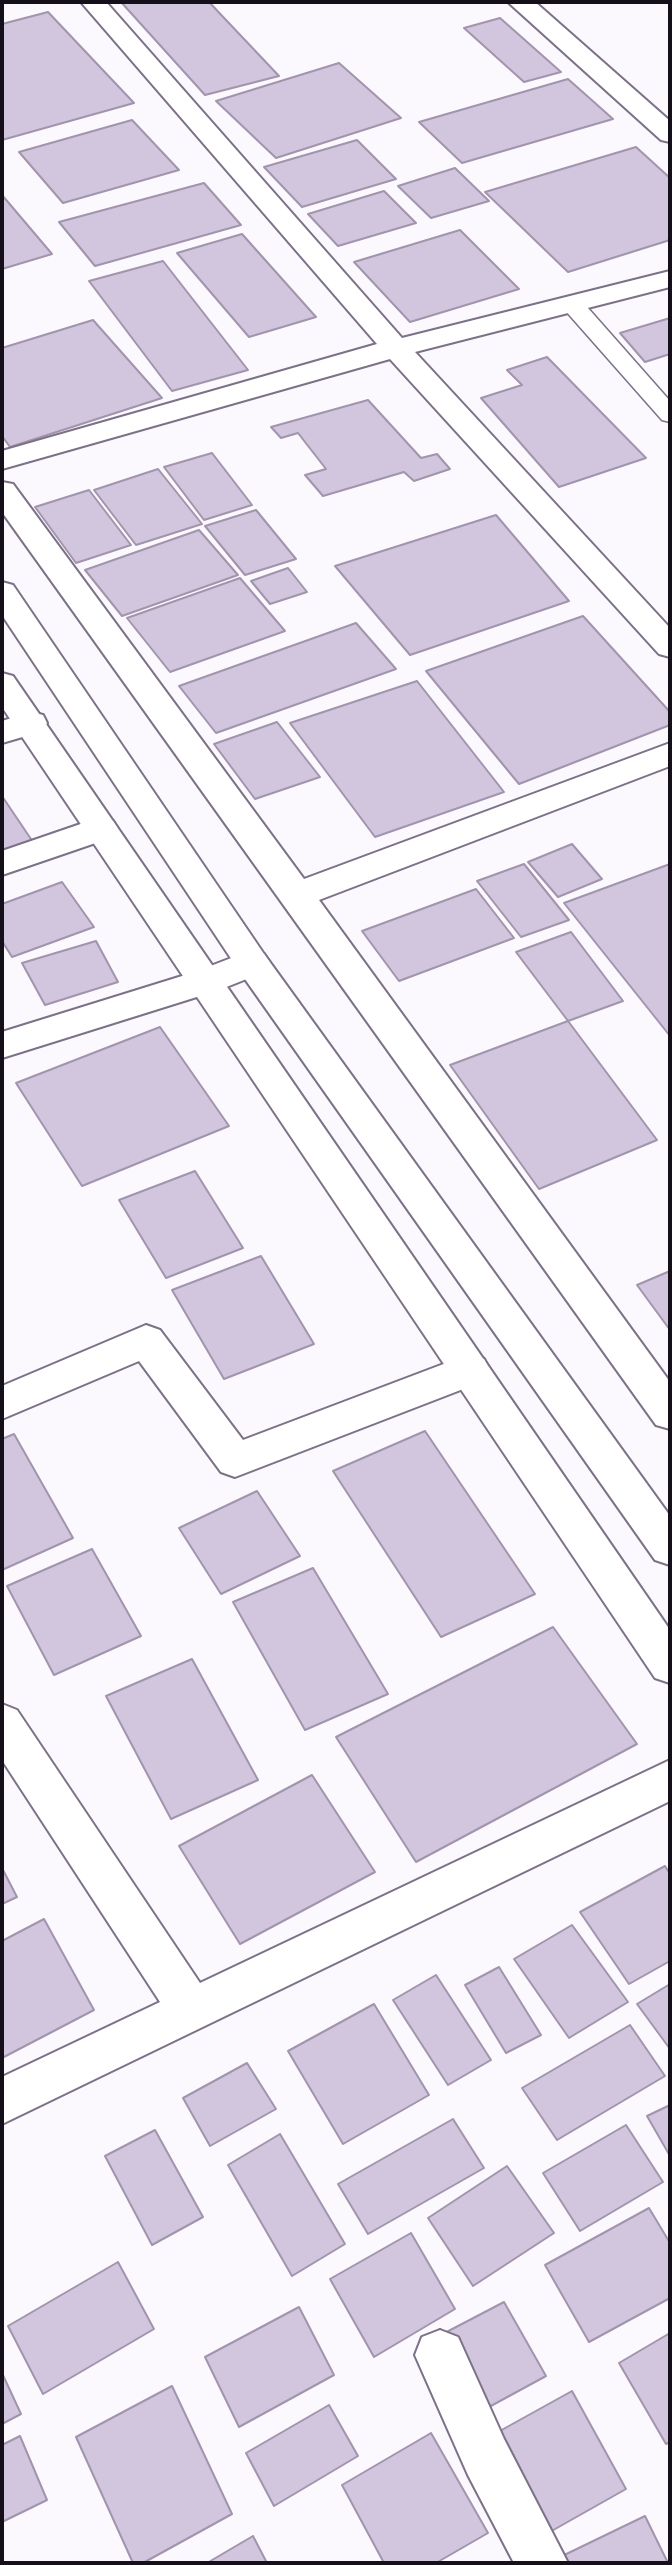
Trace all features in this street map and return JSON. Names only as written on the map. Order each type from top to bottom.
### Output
[{"type":"street","points":[[93,2],[396,348],[670,647]]},
{"type":"street","points":[[520,2],[670,134]]},
{"type":"street","points":[[2,460],[396,348],[670,279]]},
{"type":"street","points":[[2,491],[297,895],[657,1371],[670,1413]]},
{"type":"street","points":[[2,592],[252,963],[670,1548]]},
{"type":"street","points":[[2,682],[16,728],[101,829],[207,981],[670,1665]]},
{"type":"street","points":[[297,895],[670,754]]},
{"type":"street","points":[[2,863],[101,829]]},
{"type":"street","points":[[2,1045],[207,981],[252,963]]},
{"type":"street","points":[[2,1404],[146,1341],[235,1460],[470,1370]]},
{"type":"street","points":[[2,1723],[192,2011]]},
{"type":"street","points":[[2,2101],[670,1780]]},
{"type":"street","points":[[440,2355],[486,2457],[542,2563]]},
{"type":"lane","points":[[572,304],[670,415]]},
{"type":"building","points":[[121,2],[209,2],[279,76],[205,95]]},
{"type":"building","points":[[48,12],[134,103],[2,140],[2,24]]},
{"type":"building","points":[[500,18],[561,72],[524,82],[464,28]]},
{"type":"building","points":[[339,63],[401,118],[276,158],[216,101]]},
{"type":"building","points":[[568,79],[613,119],[462,163],[419,122]]},
{"type":"building","points":[[132,120],[179,170],[63,203],[19,152]]},
{"type":"building","points":[[357,140],[396,179],[302,207],[264,167]]},
{"type":"building","points":[[636,147],[670,178],[670,240],[568,272],[485,192]]},
{"type":"building","points":[[455,168],[489,201],[431,218],[398,186]]},
{"type":"building","points":[[204,183],[241,225],[95,266],[59,222]]},
{"type":"building","points":[[384,191],[416,223],[338,246],[308,214]]},
{"type":"building","points":[[2,195],[52,254],[2,269]]},
{"type":"building","points":[[460,230],[519,289],[410,322],[354,262]]},
{"type":"building","points":[[242,234],[316,317],[249,337],[177,253]]},
{"type":"building","points":[[163,261],[248,370],[172,391],[89,281]]},
{"type":"building","points":[[670,318],[670,354],[645,362],[620,333]]},
{"type":"building","points":[[93,320],[162,398],[10,447],[2,436],[2,348]]},
{"type":"building","points":[[547,357],[646,458],[559,487],[481,398],[522,385],[507,370]]},
{"type":"building","points":[[368,400],[421,458],[437,454],[450,469],[414,481],[404,472],[323,496],[305,475],[326,469],[298,433],[281,438],[271,427]]},
{"type":"building","points":[[212,453],[252,505],[204,520],[164,467]]},
{"type":"building","points":[[158,469],[202,524],[136,545],[94,490]]},
{"type":"building","points":[[89,490],[131,545],[76,563],[35,507]]},
{"type":"building","points":[[256,510],[296,559],[245,575],[205,526]]},
{"type":"building","points":[[496,515],[569,601],[410,655],[335,566]]},
{"type":"building","points":[[199,530],[238,575],[122,616],[85,570]]},
{"type":"building","points":[[288,568],[307,592],[270,604],[251,581]]},
{"type":"building","points":[[240,578],[285,631],[170,672],[127,618]]},
{"type":"building","points":[[583,616],[670,712],[670,725],[519,784],[426,671]]},
{"type":"building","points":[[356,623],[396,669],[216,733],[179,686]]},
{"type":"building","points":[[417,681],[504,792],[375,837],[290,723]]},
{"type":"building","points":[[277,722],[320,777],[255,799],[214,744]]},
{"type":"building","points":[[2,796],[37,848],[2,861]]},
{"type":"building","points":[[572,844],[602,879],[558,897],[528,862]]},
{"type":"building","points":[[524,864],[569,920],[521,937],[477,881]]},
{"type":"building","points":[[670,864],[670,1036],[564,903]]},
{"type":"building","points":[[62,882],[94,927],[12,957],[2,941],[2,904]]},
{"type":"building","points":[[476,889],[514,938],[399,981],[362,931]]},
{"type":"building","points":[[571,932],[623,1001],[568,1021],[516,952]]},
{"type":"building","points":[[96,941],[118,982],[45,1005],[22,963]]},
{"type":"building","points":[[568,1021],[657,1140],[539,1189],[450,1065]]},
{"type":"building","points":[[160,1027],[229,1126],[82,1186],[16,1083]]},
{"type":"building","points":[[195,1171],[243,1248],[166,1278],[119,1200]]},
{"type":"building","points":[[261,1256],[314,1344],[224,1379],[172,1290]]},
{"type":"building","points":[[670,1271],[670,1330],[637,1285]]},
{"type":"building","points":[[425,1431],[535,1594],[441,1637],[333,1471]]},
{"type":"building","points":[[14,1434],[73,1538],[2,1570],[2,1439]]},
{"type":"building","points":[[257,1491],[300,1556],[221,1594],[179,1528]]},
{"type":"building","points":[[92,1549],[141,1636],[54,1675],[7,1586]]},
{"type":"building","points":[[313,1568],[388,1694],[305,1730],[233,1602]]},
{"type":"building","points":[[553,1627],[637,1744],[416,1862],[336,1737]]},
{"type":"building","points":[[192,1659],[258,1780],[171,1819],[106,1696]]},
{"type":"building","points":[[312,1775],[375,1872],[240,1944],[179,1846]]},
{"type":"building","points":[[665,1866],[670,1874],[670,1961],[629,1984],[580,1912]]},
{"type":"building","points":[[2,1868],[17,1897],[2,1904]]},
{"type":"building","points":[[44,1919],[94,2010],[2,2058],[2,1941]]},
{"type":"building","points":[[572,1925],[628,2002],[569,2038],[514,1959]]},
{"type":"building","points":[[499,1967],[541,2035],[506,2053],[465,1985]]},
{"type":"building","points":[[436,1975],[491,2060],[448,2085],[393,2000]]},
{"type":"building","points":[[670,1984],[670,2049],[637,2004]]},
{"type":"building","points":[[374,2004],[429,2095],[343,2144],[288,2051]]},
{"type":"building","points":[[630,2025],[665,2076],[557,2140],[522,2088]]},
{"type":"building","points":[[247,2063],[276,2109],[210,2146],[183,2098]]},
{"type":"building","points":[[670,2105],[670,2156],[647,2116]]},
{"type":"building","points":[[453,2119],[484,2168],[368,2234],[338,2184]]},
{"type":"building","points":[[626,2125],[663,2182],[580,2231],[543,2173]]},
{"type":"building","points":[[155,2130],[203,2217],[152,2245],[105,2156]]},
{"type":"building","points":[[280,2134],[345,2244],[292,2276],[228,2165]]},
{"type":"building","points":[[507,2166],[554,2233],[473,2286],[428,2218]]},
{"type":"building","points":[[649,2208],[670,2243],[670,2298],[589,2342],[545,2265]]},
{"type":"building","points":[[411,2233],[455,2309],[374,2357],[330,2279]]},
{"type":"building","points":[[118,2262],[154,2329],[43,2394],[8,2326]]},
{"type":"building","points":[[504,2302],[546,2376],[478,2413],[437,2337]]},
{"type":"building","points":[[299,2307],[334,2375],[239,2427],[205,2357]]},
{"type":"building","points":[[670,2333],[670,2442],[666,2444],[619,2363]]},
{"type":"building","points":[[2,2373],[21,2414],[2,2424]]},
{"type":"building","points":[[172,2386],[232,2514],[143,2563],[133,2563],[76,2437]]},
{"type":"building","points":[[572,2391],[626,2489],[541,2537],[489,2437]]},
{"type":"building","points":[[329,2405],[358,2456],[274,2506],[246,2453]]},
{"type":"building","points":[[431,2433],[488,2533],[436,2563],[384,2563],[342,2485]]},
{"type":"building","points":[[20,2436],[47,2500],[2,2522],[2,2445]]},
{"type":"building","points":[[645,2516],[668,2563],[558,2563],[556,2559]]},
{"type":"building","points":[[253,2536],[267,2563],[207,2563]]}]
